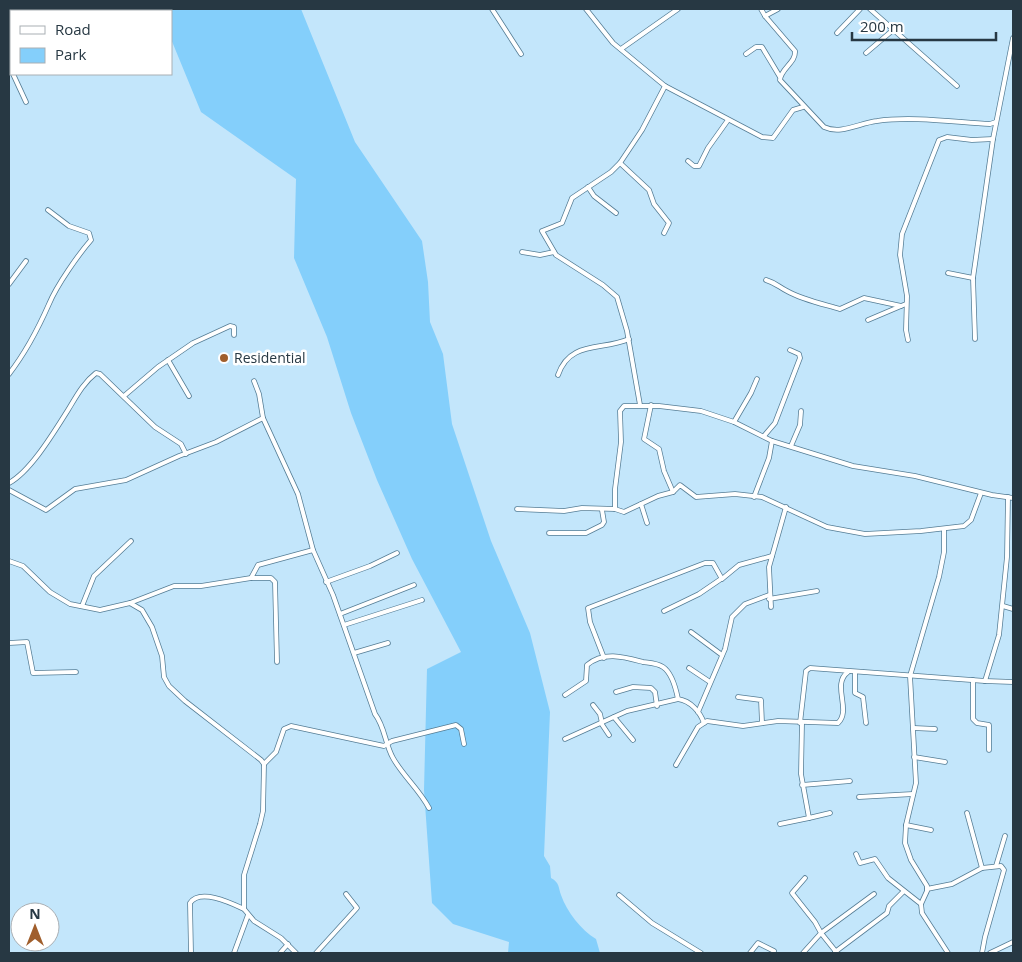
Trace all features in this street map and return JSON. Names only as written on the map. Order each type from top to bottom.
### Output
[{"type":"street","points":[[493,9],[521,54]]},
{"type":"street","points":[[586,9],[609,38],[665,86],[762,137],[773,138],[793,110],[803,107]]},
{"type":"street","points":[[621,49],[678,9]]},
{"type":"street","points":[[762,9],[765,16],[795,51],[795,57],[780,77]]},
{"type":"street","points":[[765,16],[778,9]]},
{"type":"street","points":[[837,33],[860,9]]},
{"type":"street","points":[[870,9],[957,86]]},
{"type":"street","points":[[866,54],[893,30]]},
{"type":"street","points":[[975,339],[973,278],[993,139],[1013,38]]},
{"type":"street","points":[[746,54],[760,46],[780,77],[803,107],[820,125],[833,130],[848,129],[884,120],[990,124],[996,122]]},
{"type":"street","points":[[12,75],[26,102]]},
{"type":"street","points":[[640,404],[628,339],[617,297],[603,285],[564,262],[554,252],[542,231],[562,223],[570,202],[611,172],[620,163],[642,130],[665,86]]},
{"type":"street","points":[[688,161],[694,166],[699,166],[708,148],[728,120]]},
{"type":"street","points":[[908,340],[907,296],[900,255],[902,234],[939,140],[947,137],[972,140],[993,139]]},
{"type":"street","points":[[620,163],[649,190],[654,204],[669,222],[664,233]]},
{"type":"street","points":[[588,187],[594,196],[616,212]]},
{"type":"street","points":[[9,374],[35,336],[49,303],[91,240],[89,233],[69,226],[48,210]]},
{"type":"street","points":[[522,252],[540,254],[554,252]]},
{"type":"street","points":[[9,284],[26,261]]},
{"type":"street","points":[[948,273],[973,278]]},
{"type":"street","points":[[766,280],[777,283],[785,291],[840,309],[850,307],[864,298],[901,306]]},
{"type":"street","points":[[868,320],[906,304]]},
{"type":"street","points":[[124,396],[168,360],[194,343],[230,326],[234,327],[234,335]]},
{"type":"street","points":[[558,375],[560,369],[578,351],[589,347],[616,344],[628,339]]},
{"type":"street","points":[[764,436],[775,423],[800,358],[799,354],[790,350]]},
{"type":"street","points":[[168,360],[190,396]]},
{"type":"street","points":[[9,482],[24,471],[83,385],[94,374],[100,374],[155,427],[181,444],[186,454]]},
{"type":"street","points":[[734,422],[757,379]]},
{"type":"street","points":[[254,381],[260,394],[263,418],[298,494],[313,550],[340,614],[392,758],[421,793],[429,808]]},
{"type":"street","points":[[616,509],[615,489],[621,442],[620,411],[624,406],[640,404],[700,412],[734,422],[772,441],[853,466],[915,476],[981,493],[1013,498]]},
{"type":"street","points":[[651,405],[644,439],[659,449],[664,471],[673,492]]},
{"type":"street","points":[[791,446],[800,425],[801,411]]},
{"type":"street","points":[[9,490],[46,510],[75,489],[126,480],[216,442],[263,418]]},
{"type":"street","points":[[754,497],[769,458],[772,441]]},
{"type":"street","points":[[517,509],[564,511],[582,508],[629,511],[641,504],[673,492],[680,485],[696,498],[716,498],[735,494],[762,497],[814,522],[865,534],[957,528],[969,523],[981,493]]},
{"type":"street","points":[[986,681],[999,635],[1003,606],[1007,557],[1008,497]]},
{"type":"street","points":[[641,504],[647,523]]},
{"type":"street","points":[[771,607],[768,573],[786,507]]},
{"type":"street","points":[[549,533],[586,533],[602,525],[604,522],[602,510]]},
{"type":"street","points":[[928,888],[908,854],[905,843],[906,825],[916,783],[910,676],[939,577],[944,552],[944,529]]},
{"type":"street","points":[[82,606],[94,576],[132,541]]},
{"type":"street","points":[[251,578],[258,566],[313,550]]},
{"type":"street","points":[[326,582],[370,566],[397,553]]},
{"type":"street","points":[[664,610],[699,594],[739,565],[772,556]]},
{"type":"street","points":[[9,561],[28,569],[62,601],[100,610],[130,603],[174,586],[201,586],[251,578],[271,578],[275,582],[277,662]]},
{"type":"street","points":[[604,658],[590,622],[588,608],[705,563],[713,563],[721,579]]},
{"type":"street","points":[[340,614],[414,585]]},
{"type":"street","points":[[698,712],[722,655],[732,617],[745,604],[769,597],[817,591]]},
{"type":"street","points":[[344,625],[422,600]]},
{"type":"street","points":[[130,603],[142,610],[152,627],[162,656],[164,677],[169,686],[201,714],[249,749],[264,764]]},
{"type":"street","points":[[1003,606],[1013,609]]},
{"type":"street","points":[[691,632],[722,655]]},
{"type":"street","points":[[9,643],[27,642],[32,674],[76,672]]},
{"type":"street","points":[[354,653],[388,643]]},
{"type":"street","points":[[565,695],[586,681],[586,665],[619,655],[662,666],[670,677],[678,699]]},
{"type":"street","points":[[689,668],[710,682]]},
{"type":"street","points":[[809,818],[802,785],[800,744],[806,671],[810,668],[855,673],[1013,682]]},
{"type":"street","points":[[676,766],[698,728],[708,721],[743,726],[778,721],[801,723],[840,722],[844,713],[841,684],[848,672]]},
{"type":"street","points":[[855,673],[855,693],[863,698],[866,723]]},
{"type":"street","points":[[973,680],[973,719],[977,723],[989,725],[989,750]]},
{"type":"street","points":[[616,692],[633,687],[651,688],[655,692],[657,706]]},
{"type":"street","points":[[738,697],[761,700],[762,723]]},
{"type":"street","points":[[564,739],[642,707],[657,706],[678,699],[684,700],[698,712],[704,723]]},
{"type":"street","points":[[593,705],[600,714],[602,723],[609,735]]},
{"type":"street","points":[[614,717],[633,740]]},
{"type":"street","points":[[296,953],[288,944],[248,915],[244,908],[244,874],[260,824],[264,764],[276,752],[284,730],[291,726],[318,730],[373,744],[387,745],[392,741],[456,725],[460,729],[464,744]]},
{"type":"street","points":[[914,728],[935,729]]},
{"type":"street","points":[[914,758],[945,762]]},
{"type":"street","points":[[802,785],[850,781]]},
{"type":"street","points":[[859,797],[913,794]]},
{"type":"street","points":[[967,813],[982,868]]},
{"type":"street","points":[[780,824],[830,814]]},
{"type":"street","points":[[906,825],[931,830]]},
{"type":"street","points":[[996,866],[1005,836]]},
{"type":"street","points":[[856,854],[860,863],[875,859],[888,878],[920,904],[929,926],[948,953]]},
{"type":"street","points":[[928,888],[952,884],[982,868],[1002,866],[1004,870],[982,953]]},
{"type":"street","points":[[805,878],[792,892],[836,952],[886,912],[889,906],[903,892]]},
{"type":"street","points":[[920,904],[928,888]]},
{"type":"street","points":[[316,953],[356,909],[357,906],[346,894]]},
{"type":"street","points":[[804,953],[821,933],[874,894]]},
{"type":"street","points":[[619,895],[652,923],[701,953]]},
{"type":"street","points":[[191,953],[190,904],[194,898],[202,896],[244,908]]},
{"type":"street","points":[[234,953],[248,915]]},
{"type":"street","points":[[990,953],[1013,942]]},
{"type":"street","points":[[750,953],[758,943],[774,951]]},
{"type":"street","points":[[280,953],[288,944]]},
{"type":"green space","points":[[129,9],[301,9],[355,142],[422,241],[428,282],[430,322],[443,354],[452,424],[491,541],[530,633],[550,712],[544,856],[550,866],[551,878],[557,883],[567,908],[580,926],[596,939],[600,953],[508,953],[509,942],[453,924],[432,903],[424,790],[427,669],[461,652],[412,559],[377,480],[351,413],[327,337],[294,258],[296,179],[201,112],[172,41],[172,10]]},
{"type":"place","name":"Residential","points":[[224,358]]}]
